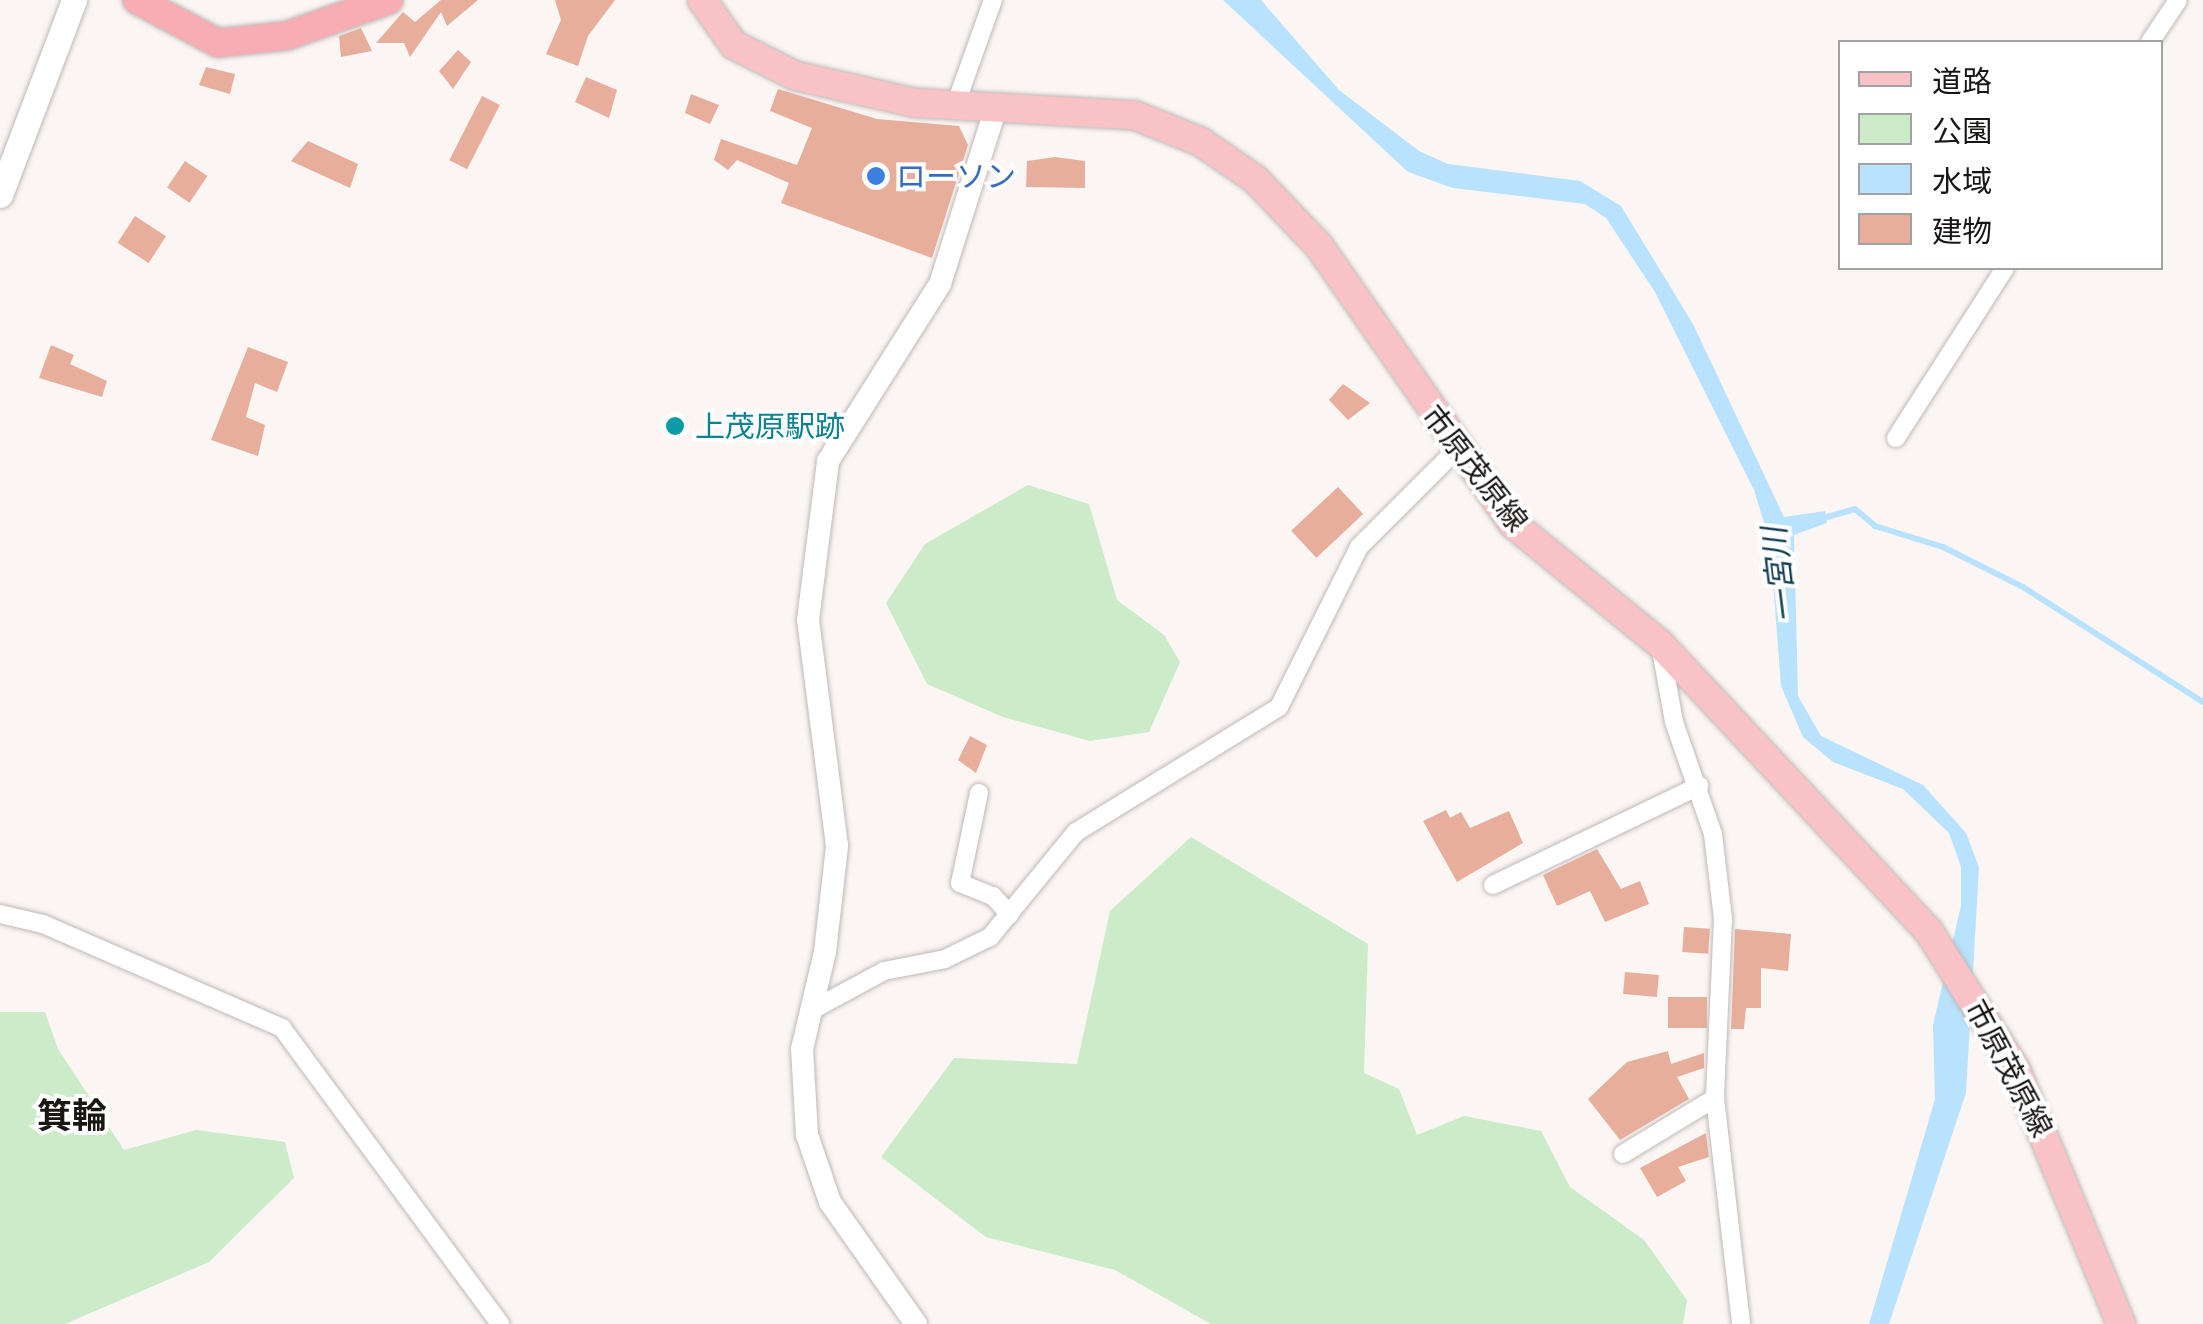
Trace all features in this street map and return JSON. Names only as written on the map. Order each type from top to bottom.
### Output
[{"type":"highway","points":[[137,0],[218,43],[300,32],[389,0]]},
{"type":"main road","points":[[0,195],[74,0]]},
{"type":"main road","name":"市原茂原線","points":[[702,0],[714,24],[758,61],[838,88],[954,106],[1134,115],[1200,142],[1255,179],[1319,246],[1456,450],[1513,524],[1660,644],[1928,930],[1975,1000],[2054,1153],[2121,1324]]},
{"type":"street","points":[[954,106],[993,0]]},
{"type":"street","points":[[2151,40],[2178,0]]},
{"type":"street","points":[[916,1324],[830,1202],[807,1135],[802,1049],[836,865],[809,638],[819,493],[842,430],[940,284],[996,107]]},
{"type":"street","points":[[1896,438],[2004,270]]},
{"type":"street","points":[[810,1011],[913,960],[969,950],[1010,915],[1048,857],[1076,832],[1280,707],[1358,547],[1456,450]]},
{"type":"street","points":[[1660,644],[1674,722],[1699,786],[1724,919],[1715,1098],[1741,1324]]},
{"type":"street","points":[[1492,885],[1699,786]]},
{"type":"street","points":[[979,792],[960,883],[993,896],[1010,915]]},
{"type":"street","points":[[0,914],[44,924],[282,1028],[500,1324]]},
{"type":"street","points":[[1624,1154],[1715,1098]]},
{"type":"green space","points":[[1028,485],[1089,504],[1117,600],[1164,635],[1180,662],[1149,732],[1090,741],[1003,717],[927,684],[886,603],[925,544]]},
{"type":"green space","points":[[1191,837],[1368,944],[1364,1073],[1399,1089],[1417,1135],[1464,1116],[1541,1131],[1570,1187],[1644,1240],[1687,1300],[1683,1324],[1211,1324],[1115,1270],[986,1237],[881,1157],[954,1058],[1077,1064],[1110,911]]},
{"type":"green space","points":[[0,1012],[45,1012],[58,1049],[124,1150],[196,1130],[285,1142],[294,1178],[209,1262],[65,1324],[0,1324]]},
{"type":"water","name":"一宮川","points":[[1223,0],[1261,0],[1339,90],[1419,151],[1448,164],[1580,181],[1621,206],[1693,324],[1784,517],[1825,511],[1827,523],[1794,535],[1798,696],[1821,736],[1923,785],[1966,833],[1979,867],[1966,1093],[1889,1324],[1869,1324],[1935,1099],[1933,1025],[1961,906],[1961,867],[1949,833],[1903,789],[1833,762],[1803,737],[1781,686],[1770,542],[1754,490],[1655,292],[1606,218],[1585,204],[1453,188],[1408,172]]},
{"type":"building","points":[[441,0],[478,0],[447,26],[441,12],[410,57],[404,43],[376,43],[403,12],[415,22]]},
{"type":"building","points":[[555,0],[615,0],[588,36],[578,66],[546,54],[561,20]]},
{"type":"building","points":[[361,28],[372,51],[341,57],[339,36]]},
{"type":"building","points":[[458,50],[471,62],[453,89],[439,71]]},
{"type":"building","points":[[206,67],[235,74],[230,94],[199,85]]},
{"type":"building","points":[[586,77],[617,90],[609,118],[575,102]]},
{"type":"building","name":"ローソン","points":[[778,89],[877,119],[959,126],[968,145],[932,258],[781,203],[789,183],[737,160],[728,170],[714,160],[721,139],[797,165],[812,128],[770,111]]},
{"type":"building","points":[[691,94],[719,105],[710,124],[685,113]]},
{"type":"building","points":[[482,96],[500,105],[467,169],[449,160]]},
{"type":"building","points":[[308,141],[358,164],[350,188],[291,161]]},
{"type":"building","points":[[1055,157],[1085,161],[1085,188],[1026,187],[1027,161]]},
{"type":"building","points":[[185,161],[207,176],[189,203],[167,188]]},
{"type":"building","points":[[135,216],[166,236],[149,263],[118,243]]},
{"type":"building","points":[[51,345],[74,355],[70,364],[107,381],[102,397],[39,378]]},
{"type":"building","points":[[248,347],[288,362],[277,392],[255,383],[246,417],[265,425],[258,456],[211,440]]},
{"type":"building","points":[[1343,384],[1370,403],[1348,420],[1329,400]]},
{"type":"building","points":[[1338,487],[1363,514],[1316,558],[1291,531]]},
{"type":"building","points":[[970,736],[987,745],[976,773],[958,760]]},
{"type":"building","points":[[1446,810],[1450,818],[1461,812],[1470,828],[1509,811],[1523,843],[1457,882],[1423,821]]},
{"type":"building","points":[[1597,849],[1621,889],[1640,881],[1649,904],[1605,922],[1590,891],[1557,906],[1543,875]]},
{"type":"building","points":[[1684,927],[1710,929],[1708,954],[1682,952]]},
{"type":"building","points":[[1735,929],[1791,934],[1788,971],[1761,968],[1761,1008],[1746,1008],[1744,1029],[1731,1029]]},
{"type":"building","points":[[1625,972],[1659,975],[1657,997],[1623,994]]},
{"type":"building","points":[[1668,997],[1707,997],[1707,1028],[1668,1028]]},
{"type":"building","points":[[1668,1051],[1671,1064],[1704,1053],[1704,1068],[1677,1077],[1689,1099],[1620,1140],[1588,1099],[1627,1062]]},
{"type":"building","points":[[1706,1133],[1709,1157],[1678,1167],[1686,1181],[1657,1197],[1640,1168]]},
{"type":"waterway","points":[[1820,519],[1855,509],[1875,526],[1943,547],[2023,587],[2203,702]]},
{"type":"place","name":"ローソン","points":[[876,176]]},
{"type":"place","name":"上茂原駅跡","points":[[675,426]]},
{"type":"district","name":"箕輪","points":[[72,1115]]}]
